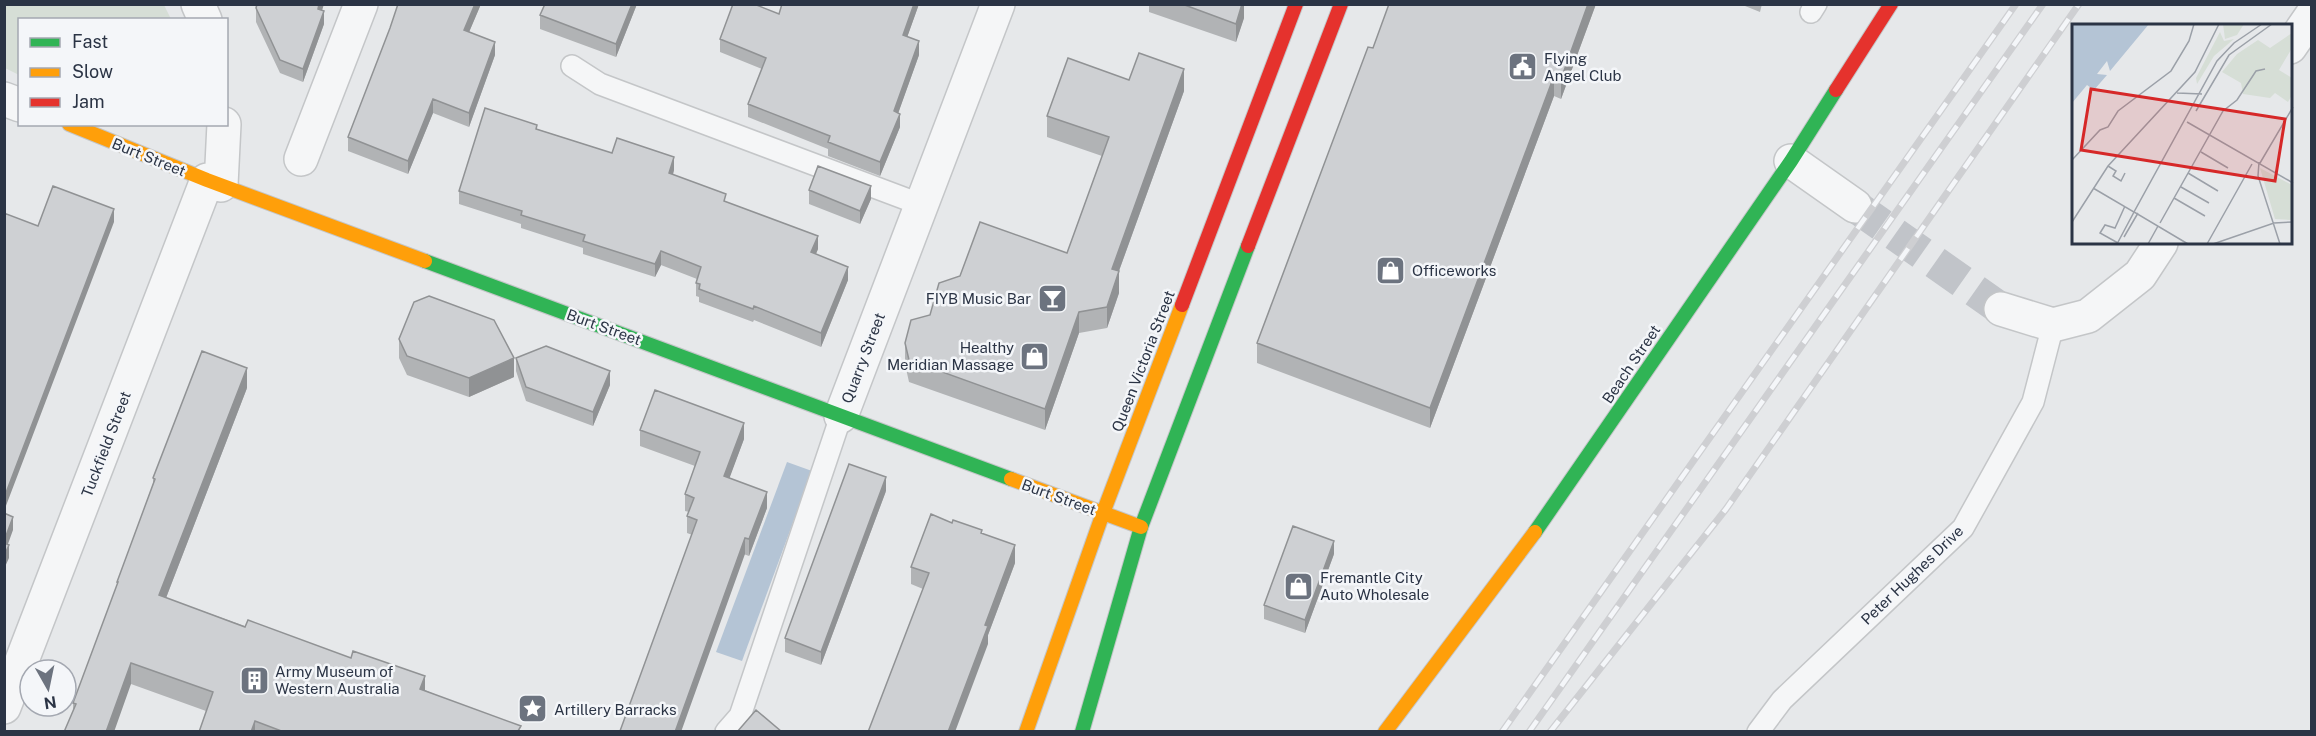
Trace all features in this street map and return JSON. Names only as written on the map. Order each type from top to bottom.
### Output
[{"type":"street","points":[[198,4],[204,18]]},
{"type":"street","points":[[301,159],[361,4]]},
{"type":"street","name":"Quarry Street","points":[[842,416],[998,4]]},
{"type":"street","name":"Queen Victoria Street","points":[[1026,732],[1103,513],[1296,4]]},
{"type":"street","points":[[1082,732],[1141,527],[1341,4]]},
{"type":"street","name":"Beach Street","points":[[1385,732],[1527,544],[1791,161],[1891,4]]},
{"type":"street","points":[[2292,44],[2312,15]]},
{"type":"street","name":"Burt Street","points":[[74,126],[214,183],[1141,527]]},
{"type":"street","name":"Tuckfield Street","points":[[4,707],[214,183],[224,126]]},
{"type":"street","points":[[1791,161],[1855,206]]},
{"type":"street","points":[[2001,309],[2053,325],[2088,316],[2140,275],[2160,244]]},
{"type":"lane","points":[[572,66],[600,84],[922,205]]},
{"type":"lane","name":"Peter Hughes Drive","points":[[1758,732],[1782,700],[1963,528],[2033,402],[2053,325]]},
{"type":"lane","name":"Quarry Street","points":[[733,724],[842,416]]},
{"type":"shaded area","points":[[4,5],[164,5],[170,18],[18,18],[18,74],[5,68]]},
{"type":"water","points":[[787,462],[812,471],[742,661],[716,652]]},
{"type":"building","points":[[257,4],[319,4],[318,9],[324,11],[303,69],[280,60],[256,8]]},
{"type":"building","points":[[398,4],[475,4],[464,30],[495,42],[469,113],[433,99],[408,161],[348,137]]},
{"type":"building","points":[[545,4],[632,4],[616,44],[540,15]]},
{"type":"building","points":[[733,4],[754,4],[779,14],[782,4],[914,4],[903,35],[919,41],[894,111],[900,114],[880,162],[828,142],[830,136],[748,104],[766,58],[720,39]]},
{"type":"building","points":[[1182,4],[1242,4],[1236,24]]},
{"type":"building","name":"Officeworks","points":[[1389,4],[1588,4],[1561,79],[1554,76],[1430,408],[1257,343],[1368,47],[1373,48]]},
{"type":"building","points":[[1139,53],[1184,69],[1112,269],[1119,271],[1107,307],[1079,312],[1045,409],[909,360],[905,343],[911,320],[930,315],[939,283],[960,276],[980,222],[1067,253],[1109,137],[1047,116],[1068,58],[1129,80]]},
{"type":"building","points":[[485,108],[537,125],[536,129],[612,153],[617,138],[674,157],[669,173],[726,194],[724,201],[818,236],[811,252],[848,267],[821,333],[754,306],[753,309],[699,289],[700,284],[696,283],[701,267],[661,251],[655,264],[583,241],[585,235],[521,215],[522,211],[459,191]]},
{"type":"building","points":[[818,166],[871,186],[860,211],[809,190]]},
{"type":"building","points":[[53,186],[114,209],[4,498],[4,213],[38,226]]},
{"type":"building","points":[[429,296],[494,320],[514,358],[469,378],[407,356],[399,339],[414,302]]},
{"type":"building","points":[[546,346],[610,371],[593,412],[526,387],[516,358]]},
{"type":"building","points":[[202,351],[247,368],[159,595],[245,627],[248,620],[351,658],[353,651],[425,676],[420,689],[521,726],[519,732],[284,732],[255,721],[251,732],[199,732],[213,692],[131,663],[106,732],[64,732],[70,718],[78,718],[78,690],[155,479],[153,478]]},
{"type":"building","points":[[655,390],[744,423],[724,476],[767,492],[749,539],[745,538],[675,732],[621,732],[697,520],[687,516],[694,498],[685,494],[700,452],[640,430]]},
{"type":"building","points":[[849,464],[886,477],[821,652],[785,638]]},
{"type":"building","points":[[4,513],[13,517],[4,541]]},
{"type":"building","points":[[931,514],[952,523],[953,520],[982,530],[981,533],[1015,545],[985,625],[988,626],[948,732],[868,732],[929,573],[911,567]]},
{"type":"building","name":"Fremantle City Auto Wholesale","points":[[1293,526],[1334,541],[1305,620],[1264,605]]},
{"type":"building","points":[[4,543],[9,545],[4,556]]},
{"type":"building","points":[[756,710],[782,732],[737,732]]},
{"type":"tunnel","points":[[1855,206],[2001,309]]},
{"type":"railway","points":[[1502,732],[2016,4]]},
{"type":"railway","points":[[1529,732],[2043,4]]},
{"type":"railway","points":[[1550,732],[1726,509],[2079,4]]},
{"type":"traffic: fast","points":[[1535,532],[1791,161],[1836,90]]},
{"type":"traffic: fast","points":[[1082,732],[1141,527],[1248,246]]},
{"type":"traffic: fast","points":[[425,261],[1011,479]]},
{"type":"traffic: slow","points":[[74,126],[207,180],[425,261]]},
{"type":"traffic: slow","points":[[1026,732],[1103,513],[1182,305]]},
{"type":"traffic: slow","points":[[1011,479],[1141,527]]},
{"type":"traffic: slow","points":[[1385,732],[1535,532]]},
{"type":"traffic: jam","points":[[1182,305],[1296,4]]},
{"type":"traffic: jam","points":[[1248,246],[1341,4]]},
{"type":"traffic: jam","points":[[1836,90],[1891,4]]},
{"type":"place","name":"Flying Angel Club","points":[[1523,67]]},
{"type":"place","name":"Officeworks","points":[[1391,270]]},
{"type":"place","name":"FIYB Music Bar","points":[[1052,298]]},
{"type":"place","name":"Healthy Meridian Massage","points":[[1035,356]]},
{"type":"place","name":"Fremantle City Auto Wholesale","points":[[1299,586]]},
{"type":"place","name":"Army Museum of Western Australia","points":[[254,680]]},
{"type":"place","name":"Artillery Barracks","points":[[533,709]]}]
